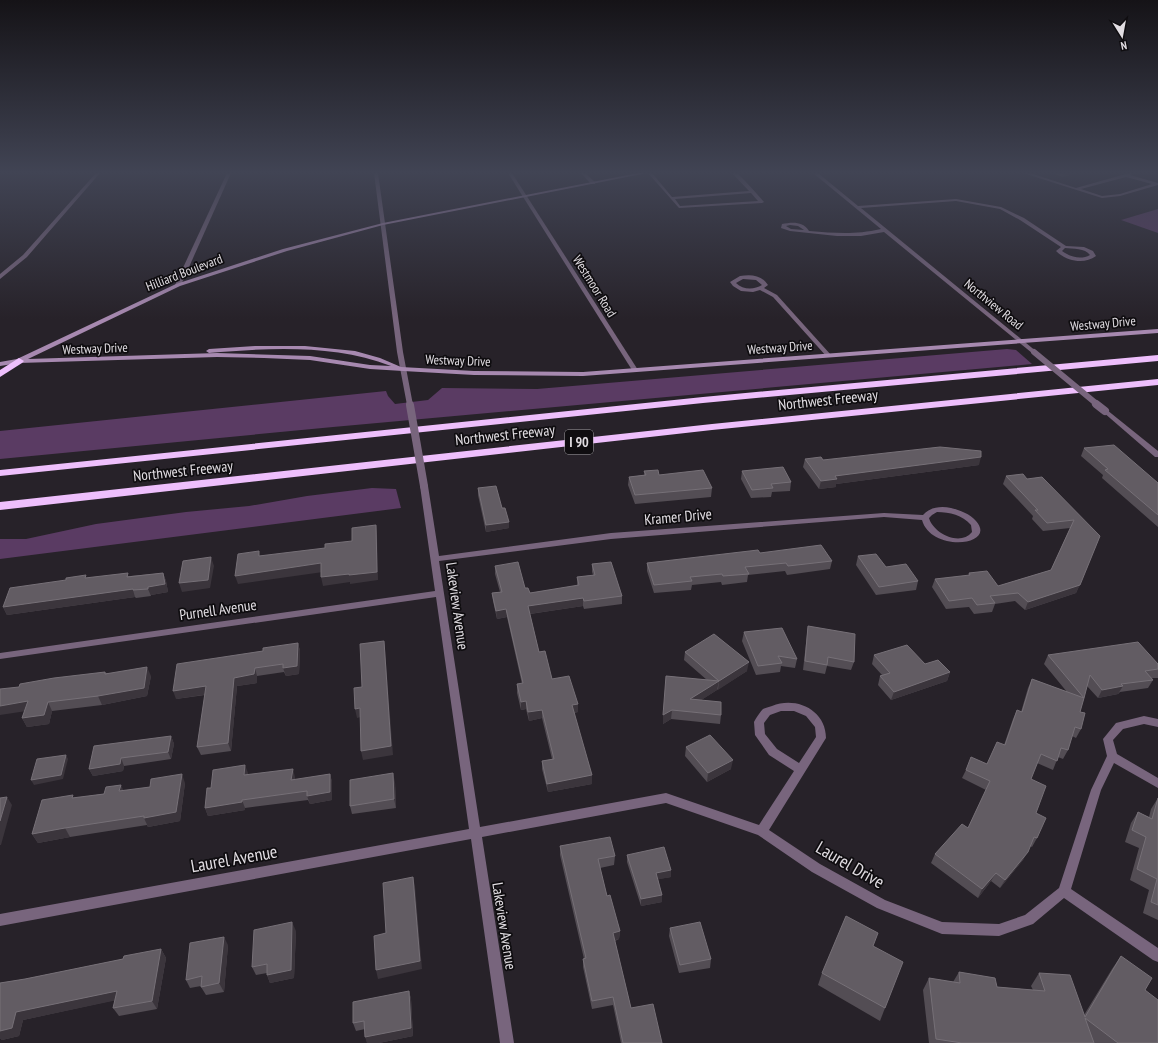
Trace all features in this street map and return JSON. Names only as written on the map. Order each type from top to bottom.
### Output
[{"type":"highway","name":"Northwest Freeway","points":[[0,473],[703,400],[1158,358]]},
{"type":"highway","points":[[0,365],[19,362]]},
{"type":"highway","points":[[0,374],[19,362]]},
{"type":"highway","name":"Northwest Freeway","points":[[0,506],[712,427],[1158,382]]},
{"type":"main road","name":"Hilliard Boulevard","points":[[19,362],[92,325],[178,285],[285,250],[395,222]]},
{"type":"main road","name":"Westway Drive","points":[[19,362],[172,357],[264,356],[310,358],[370,367],[403,369],[524,374],[583,374],[1158,331]]},
{"type":"main road","name":"Westway Drive","points":[[172,357],[202,351],[252,347],[310,348],[373,357],[403,369]]},
{"type":"street","points":[[0,277],[25,256],[55,222]]},
{"type":"street","points":[[178,285],[207,222]]},
{"type":"street","name":"Westmoor Road","points":[[541,222],[635,370]]},
{"type":"street","name":"Northview Road","points":[[875,222],[1158,455]]},
{"type":"street","points":[[1026,222],[1065,247],[1082,248],[1091,252],[1093,256],[1082,259],[1064,256],[1059,251],[1061,248],[1065,247]]},
{"type":"street","name":"Lakeview Avenue","points":[[383,224],[403,369],[424,486],[507,1043]]},
{"type":"street","points":[[807,231],[850,235],[885,230]]},
{"type":"street","points":[[760,288],[765,285],[764,282],[753,277],[737,278],[732,282],[735,286],[744,289],[760,288],[775,296],[828,356]]},
{"type":"street","name":"Kramer Drive","points":[[936,510],[954,511],[971,520],[975,525],[976,531],[972,536],[966,539],[956,540],[946,538],[930,529],[925,523],[925,518],[929,513],[936,510]]},
{"type":"street","name":"Kramer Drive","points":[[435,559],[611,536],[884,515],[925,518]]},
{"type":"street","name":"Purnell Avenue","points":[[0,656],[440,593]]},
{"type":"street","points":[[762,831],[822,738],[820,726],[814,716],[801,708],[790,706],[775,707],[761,715],[758,730],[762,742],[784,761],[801,770]]},
{"type":"street","points":[[1158,723],[1144,720],[1120,726],[1108,739],[1112,756],[1096,790],[1064,891],[1158,956]]},
{"type":"street","points":[[1112,756],[1158,783]]},
{"type":"street","name":"Laurel Drive","points":[[475,833],[666,798],[762,831],[816,868],[881,904],[942,928],[999,930],[1029,920],[1064,891]]},
{"type":"street","name":"Laurel Avenue","points":[[0,920],[475,833]]},
{"type":"shaded area","points":[[1126,222],[1158,222],[1158,233]]},
{"type":"shaded area","points":[[1007,349],[1016,350],[1032,364],[333,427],[0,459],[0,431],[386,391],[388,396],[395,404],[428,400],[442,388],[537,389]]},
{"type":"shaded area","points":[[372,488],[396,489],[401,508],[0,559],[0,539],[26,539],[96,524],[186,512],[249,506],[307,496]]},
{"type":"building","points":[[1114,445],[1158,483],[1158,515],[1105,470],[1108,469],[1084,448]]},
{"type":"building","points":[[940,447],[981,451],[981,457],[835,476],[837,479],[821,481],[805,459],[821,457],[823,460]]},
{"type":"building","points":[[783,467],[791,482],[771,484],[773,488],[752,490],[742,471]]},
{"type":"building","points":[[658,470],[659,475],[703,470],[712,488],[635,495],[629,477],[646,475],[644,471]]},
{"type":"building","points":[[1023,474],[1027,479],[1042,477],[1100,536],[1080,585],[1028,602],[1018,593],[990,596],[995,603],[977,605],[972,598],[949,601],[935,579],[970,575],[969,573],[987,571],[998,586],[1051,570],[1074,520],[1047,523],[1035,510],[1038,510],[1006,476]]},
{"type":"building","points":[[496,486],[502,508],[505,508],[509,522],[486,525],[478,488]]},
{"type":"building","points":[[376,525],[377,572],[321,577],[321,563],[235,576],[238,554],[259,551],[259,556],[325,548],[325,544],[352,541],[352,528]]},
{"type":"building","points":[[821,545],[832,561],[788,566],[786,563],[745,567],[749,574],[723,576],[722,574],[690,577],[692,581],[654,585],[647,563],[758,550],[760,553]]},
{"type":"building","points":[[876,554],[886,567],[906,564],[918,581],[879,587],[858,556]]},
{"type":"building","points":[[211,557],[208,580],[179,583],[183,561]]},
{"type":"building","points":[[518,562],[525,588],[528,588],[530,593],[579,585],[577,577],[595,575],[592,564],[611,562],[622,596],[584,601],[583,598],[528,606],[539,652],[545,651],[552,679],[569,676],[578,704],[572,705],[592,775],[547,784],[542,761],[554,759],[542,710],[528,712],[526,701],[521,702],[517,684],[523,683],[506,609],[496,611],[492,593],[502,592],[495,566]]},
{"type":"building","points":[[128,573],[127,577],[163,573],[165,584],[148,587],[148,589],[133,589],[3,607],[10,588],[66,580],[66,578],[86,575],[85,578]]},
{"type":"building","points":[[808,626],[855,634],[854,662],[828,657],[827,665],[805,661]]},
{"type":"building","points":[[782,628],[797,659],[778,656],[782,663],[758,666],[744,632]]},
{"type":"building","points":[[714,634],[749,662],[719,681],[685,652]]},
{"type":"building","points":[[384,641],[391,746],[361,751],[360,708],[355,709],[354,688],[362,687],[360,644]]},
{"type":"building","points":[[1138,642],[1158,664],[1158,669],[1145,671],[1153,680],[1121,684],[1123,686],[1102,690],[1090,675],[1084,698],[1048,655]]},
{"type":"building","points":[[298,643],[297,666],[283,668],[283,664],[255,668],[254,674],[234,678],[228,743],[197,747],[206,686],[173,691],[177,664],[263,651],[263,648]]},
{"type":"building","points":[[907,645],[925,664],[938,660],[950,672],[894,692],[880,676],[890,673],[874,655]]},
{"type":"building","points":[[147,667],[144,688],[98,696],[48,702],[44,715],[22,718],[28,701],[0,706],[0,689],[19,687],[20,684],[54,678],[105,672],[105,674]]},
{"type":"building","points":[[666,676],[719,681],[690,699],[721,702],[721,715],[672,710],[663,715]]},
{"type":"building","points":[[1032,679],[1084,698],[1080,712],[1085,713],[1081,729],[1075,727],[1068,750],[1061,748],[1057,761],[1041,754],[1031,779],[1046,786],[1036,813],[1046,818],[1037,838],[1034,837],[1028,852],[1005,880],[996,873],[982,889],[935,854],[962,824],[968,828],[990,781],[966,770],[971,757],[987,764],[997,742],[1005,745],[1017,710],[1022,712]]},
{"type":"building","points":[[710,735],[733,760],[708,773],[686,747]]},
{"type":"building","points":[[171,736],[168,752],[121,758],[120,764],[89,769],[94,746]]},
{"type":"building","points":[[66,755],[61,775],[31,780],[37,759]]},
{"type":"building","points":[[245,765],[244,775],[293,769],[291,780],[330,774],[330,792],[307,796],[307,791],[242,800],[242,802],[205,808],[207,788],[211,788],[213,770]]},
{"type":"building","points":[[393,773],[394,799],[350,806],[350,780]]},
{"type":"building","points":[[182,774],[176,812],[32,834],[42,800],[73,795],[72,798],[104,794],[106,787],[121,785],[119,791],[150,787],[151,779]]},
{"type":"building","points":[[7,797],[0,821],[0,798]]},
{"type":"building","points":[[1158,798],[1158,905],[1151,902],[1157,879],[1137,869],[1146,837],[1132,830],[1138,812],[1152,819]]},
{"type":"building","points":[[610,837],[615,856],[598,859],[607,896],[610,895],[620,931],[613,933],[631,1008],[653,1004],[662,1043],[623,1043],[613,997],[592,1001],[583,959],[586,958],[560,846]]},
{"type":"building","points":[[664,847],[671,870],[656,873],[662,895],[641,899],[627,855]]},
{"type":"building","points":[[413,877],[420,961],[376,970],[374,936],[386,933],[383,883]]},
{"type":"building","points":[[846,916],[878,933],[873,946],[903,962],[885,1008],[822,973]]},
{"type":"building","points":[[292,922],[291,970],[267,975],[267,964],[252,967],[254,930]]},
{"type":"building","points":[[700,922],[711,959],[680,965],[670,928]]},
{"type":"building","points":[[224,937],[219,983],[201,987],[202,976],[186,980],[190,943]]},
{"type":"building","points":[[161,949],[152,1001],[113,1008],[117,991],[16,1012],[12,1028],[0,1031],[0,983],[123,959],[124,956]]},
{"type":"building","points":[[1121,956],[1152,978],[1145,990],[1158,1000],[1158,1043],[1118,1043],[1085,1018],[1094,1043],[962,1043],[936,1039],[929,978],[960,983],[959,972],[995,978],[997,987],[1045,991],[1039,973],[1070,975],[1085,1017]]},
{"type":"building","points":[[409,991],[411,1028],[365,1037],[364,1021],[353,1023],[353,1002]]}]
